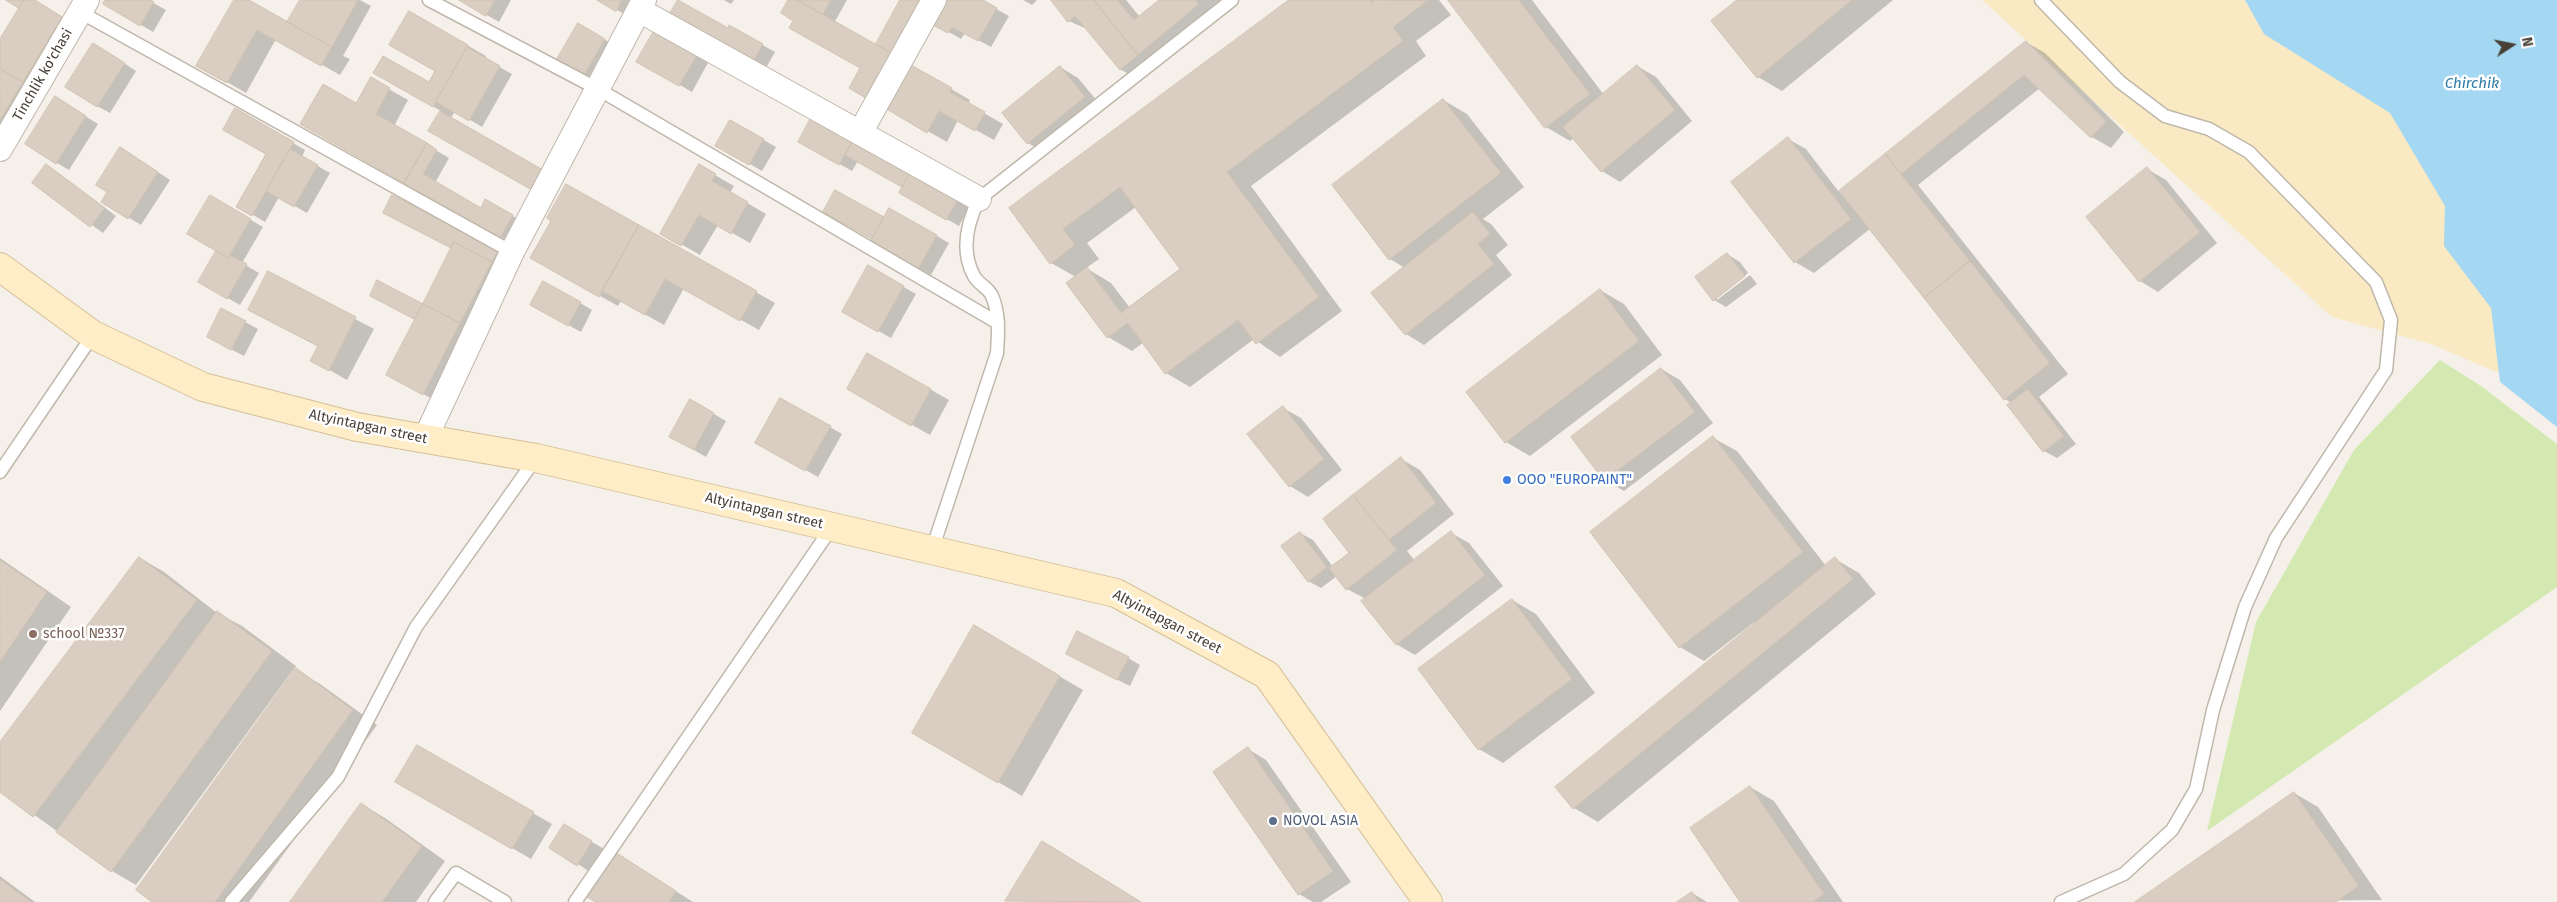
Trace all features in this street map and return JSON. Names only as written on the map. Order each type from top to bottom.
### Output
[{"type":"street","points":[[860,133],[934,0]]},
{"type":"street","points":[[425,439],[512,252],[641,5],[860,133],[979,199]]},
{"type":"street","name":"Tinchlik ko'chasi","points":[[0,149],[83,6]]},
{"type":"street","name":"Altyintapgan street","points":[[0,267],[93,335],[203,387],[357,427],[536,458],[1116,593],[1268,675],[1428,902]]},
{"type":"lane","points":[[429,0],[598,89],[998,323]]},
{"type":"lane","points":[[932,550],[997,353],[998,323],[992,295],[974,276],[965,244],[969,219],[979,199],[1232,0]]},
{"type":"lane","points":[[2041,0],[2120,82],[2165,116],[2209,129],[2249,152],[2376,282],[2390,320],[2386,370],[2276,538],[2245,607],[2213,710],[2196,789],[2172,830],[2124,874],[2061,902]]},
{"type":"lane","points":[[83,6],[512,252]]},
{"type":"lane","points":[[0,472],[93,335]]},
{"type":"lane","points":[[231,902],[338,777],[416,627],[536,458]]},
{"type":"lane","points":[[575,902],[832,527]]},
{"type":"lane","points":[[435,902],[456,873],[505,902]]},
{"type":"green space","points":[[2440,360],[2481,386],[2557,444],[2557,587],[2207,831],[2256,622],[2354,450]]},
{"type":"sand","points":[[1982,0],[2557,0],[2557,398],[2431,344],[2332,317]]},
{"type":"water","name":"Chirchik","points":[[2245,0],[2557,0],[2557,427],[2500,382],[2491,308],[2444,246],[2445,206],[2390,113],[2264,34]]},
{"type":"building","points":[[6,0],[24,0],[19,8]]},
{"type":"building","points":[[24,0],[35,0],[62,17],[23,82],[0,69],[0,39]]},
{"type":"building","points":[[105,0],[151,0],[154,2],[140,26],[103,4]]},
{"type":"building","points":[[234,0],[249,0],[332,47],[321,66],[257,30],[227,83],[196,66]]},
{"type":"building","points":[[300,0],[358,0],[332,47],[287,22]]},
{"type":"building","points":[[459,0],[495,0],[486,16]]},
{"type":"building","points":[[597,0],[622,0],[616,11]]},
{"type":"building","points":[[678,0],[728,28],[729,25],[763,44],[750,67],[666,20]]},
{"type":"building","points":[[788,0],[797,0],[900,58],[874,103],[849,88],[860,68],[789,28],[793,21],[781,13]]},
{"type":"building","points":[[797,0],[831,0],[823,14]]},
{"type":"building","points":[[900,0],[924,0],[900,58],[876,44]]},
{"type":"building","points":[[942,0],[983,0],[997,8],[978,41],[952,27],[948,33],[929,23]]},
{"type":"building","points":[[1051,0],[1094,0],[1138,55],[1120,70],[1075,16],[1068,22]]},
{"type":"building","points":[[1094,0],[1117,0],[1134,20],[1159,0],[1196,0],[1199,4],[1138,55]]},
{"type":"building","points":[[1289,0],[1370,0],[1372,3],[1375,0],[1427,1],[1393,27],[1403,41],[1227,172],[1319,297],[1256,344],[1238,320],[1165,374],[1128,323],[1107,338],[1066,283],[1087,267],[1121,313],[1180,269],[1120,187],[1063,229],[1075,245],[1050,264],[1009,208]]},
{"type":"building","points":[[1448,0],[1519,0],[1590,94],[1545,128]]},
{"type":"building","points":[[1737,0],[1852,0],[1757,78],[1711,21]]},
{"type":"building","points":[[409,11],[468,45],[433,107],[373,73],[383,56],[429,82],[435,71],[389,45]]},
{"type":"building","points":[[578,23],[605,39],[584,75],[557,59]]},
{"type":"building","points":[[655,29],[698,53],[679,86],[636,62]]},
{"type":"building","points":[[2026,41],[2106,121],[2091,138],[2024,75],[1901,174],[1885,154]]},
{"type":"building","points":[[93,43],[125,63],[97,107],[65,87]]},
{"type":"building","points":[[467,47],[500,66],[469,121],[436,102]]},
{"type":"building","points":[[909,64],[952,88],[950,92],[985,112],[975,131],[939,111],[927,133],[885,108]]},
{"type":"building","points":[[1637,65],[1675,110],[1601,172],[1563,127]]},
{"type":"building","points":[[1060,66],[1085,97],[1027,144],[1002,113]]},
{"type":"building","points":[[0,69],[23,82],[0,120]]},
{"type":"building","points":[[371,77],[390,88],[376,114],[427,143],[404,183],[300,124],[323,84],[356,103]]},
{"type":"building","points":[[55,96],[86,116],[56,164],[25,144]]},
{"type":"building","points":[[1443,99],[1501,173],[1389,260],[1332,185]]},
{"type":"building","points":[[235,108],[294,142],[252,216],[236,207],[266,154],[223,130]]},
{"type":"building","points":[[440,111],[543,170],[532,190],[428,131]]},
{"type":"building","points":[[812,116],[854,139],[839,165],[798,142]]},
{"type":"building","points":[[730,120],[764,139],[749,165],[715,146]]},
{"type":"building","points":[[855,137],[912,169],[902,187],[845,155]]},
{"type":"building","points":[[1788,137],[1851,219],[1794,263],[1731,182]]},
{"type":"building","points":[[427,143],[437,150],[423,174],[481,208],[485,199],[513,215],[500,238],[404,183]]},
{"type":"building","points":[[120,147],[158,172],[128,219],[101,202],[107,192],[96,185]]},
{"type":"building","points":[[290,149],[318,165],[294,207],[266,191]]},
{"type":"building","points":[[1885,154],[1970,261],[1924,298],[1839,191]]},
{"type":"building","points":[[46,164],[105,208],[90,227],[32,183]]},
{"type":"building","points":[[699,164],[716,174],[712,181],[748,202],[731,234],[699,215],[681,246],[660,234]]},
{"type":"building","points":[[2147,167],[2200,232],[2139,282],[2086,217]]},
{"type":"building","points":[[912,169],[960,196],[946,220],[899,193]]},
{"type":"building","points":[[566,184],[639,225],[599,297],[530,258],[551,221],[547,218]]},
{"type":"building","points":[[835,190],[884,217],[872,239],[823,212]]},
{"type":"building","points":[[210,195],[251,219],[228,258],[187,234]]},
{"type":"building","points":[[392,195],[498,250],[492,262],[454,242],[451,248],[383,213]]},
{"type":"building","points":[[889,208],[937,235],[918,269],[870,243]]},
{"type":"building","points":[[1473,212],[1490,234],[1478,244],[1494,264],[1405,335],[1371,293]]},
{"type":"building","points":[[639,225],[757,291],[740,321],[665,279],[645,315],[602,291]]},
{"type":"building","points":[[454,242],[492,262],[460,323],[423,304]]},
{"type":"building","points":[[216,251],[228,258],[230,255],[247,264],[227,299],[198,282]]},
{"type":"building","points":[[1727,253],[1745,276],[1713,301],[1695,277]]},
{"type":"building","points":[[1970,261],[2050,363],[2004,400],[1924,298]]},
{"type":"building","points":[[868,265],[904,286],[878,332],[842,312]]},
{"type":"building","points":[[268,271],[356,317],[329,371],[310,361],[318,346],[248,310]]},
{"type":"building","points":[[377,280],[423,304],[414,319],[370,296]]},
{"type":"building","points":[[543,281],[581,302],[568,326],[530,305]]},
{"type":"building","points":[[1600,289],[1639,341],[1505,443],[1466,392]]},
{"type":"building","points":[[423,304],[460,323],[423,395],[386,375]]},
{"type":"building","points":[[221,308],[246,321],[231,350],[207,337]]},
{"type":"building","points":[[867,353],[931,389],[911,426],[847,389]]},
{"type":"building","points":[[1661,368],[1695,412],[1604,481],[1571,437]]},
{"type":"building","points":[[2028,389],[2064,436],[2043,452],[2007,405]]},
{"type":"building","points":[[780,398],[831,426],[805,471],[755,443]]},
{"type":"building","points":[[690,399],[714,413],[694,450],[669,437]]},
{"type":"building","points":[[1283,406],[1324,459],[1289,487],[1247,434]]},
{"type":"building","points":[[1713,436],[1803,552],[1679,648],[1590,532]]},
{"type":"building","points":[[1401,457],[1436,503],[1389,540],[1353,495]]},
{"type":"building","points":[[1353,495],[1397,550],[1346,590],[1329,568],[1349,553],[1323,519]]},
{"type":"building","points":[[1451,531],[1485,575],[1396,645],[1361,601]]},
{"type":"building","points":[[1300,532],[1327,567],[1308,582],[1281,546]]},
{"type":"building","points":[[139,557],[197,600],[33,817],[0,792],[0,742]]},
{"type":"building","points":[[1835,557],[1853,579],[1573,809],[1555,787]]},
{"type":"building","points":[[0,560],[47,592],[0,662]]},
{"type":"building","points":[[1512,599],[1572,679],[1478,750],[1418,669]]},
{"type":"building","points":[[217,611],[272,651],[111,872],[56,832]]},
{"type":"building","points":[[974,625],[1060,676],[998,783],[912,733]]},
{"type":"building","points":[[1077,631],[1129,657],[1117,680],[1066,654]]},
{"type":"building","points":[[296,668],[353,710],[215,902],[152,902],[136,890]]},
{"type":"building","points":[[417,745],[534,812],[512,849],[395,782]]},
{"type":"building","name":"NOVOL ASIA","points":[[1248,747],[1333,871],[1298,895],[1213,772]]},
{"type":"building","points":[[1750,786],[1824,894],[1813,902],[1740,902],[1690,828]]},
{"type":"building","points":[[2294,792],[2359,886],[2336,902],[2135,902]]},
{"type":"building","points":[[361,803],[422,846],[382,902],[290,902]]},
{"type":"building","points":[[564,824],[592,841],[577,866],[549,848]]},
{"type":"building","points":[[1042,841],[1141,902],[1005,901]]},
{"type":"building","points":[[615,852],[676,891],[669,902],[596,902],[587,897]]},
{"type":"building","points":[[0,879],[31,902],[0,902]]},
{"type":"building","points":[[1692,892],[1699,902],[1677,902]]},
{"type":"place","name":"OOO \"EUROPAINT\"","points":[[1507,480]]},
{"type":"place","name":"school №337","points":[[33,634]]},
{"type":"place","name":"NOVOL ASIA","points":[[1273,821]]}]
